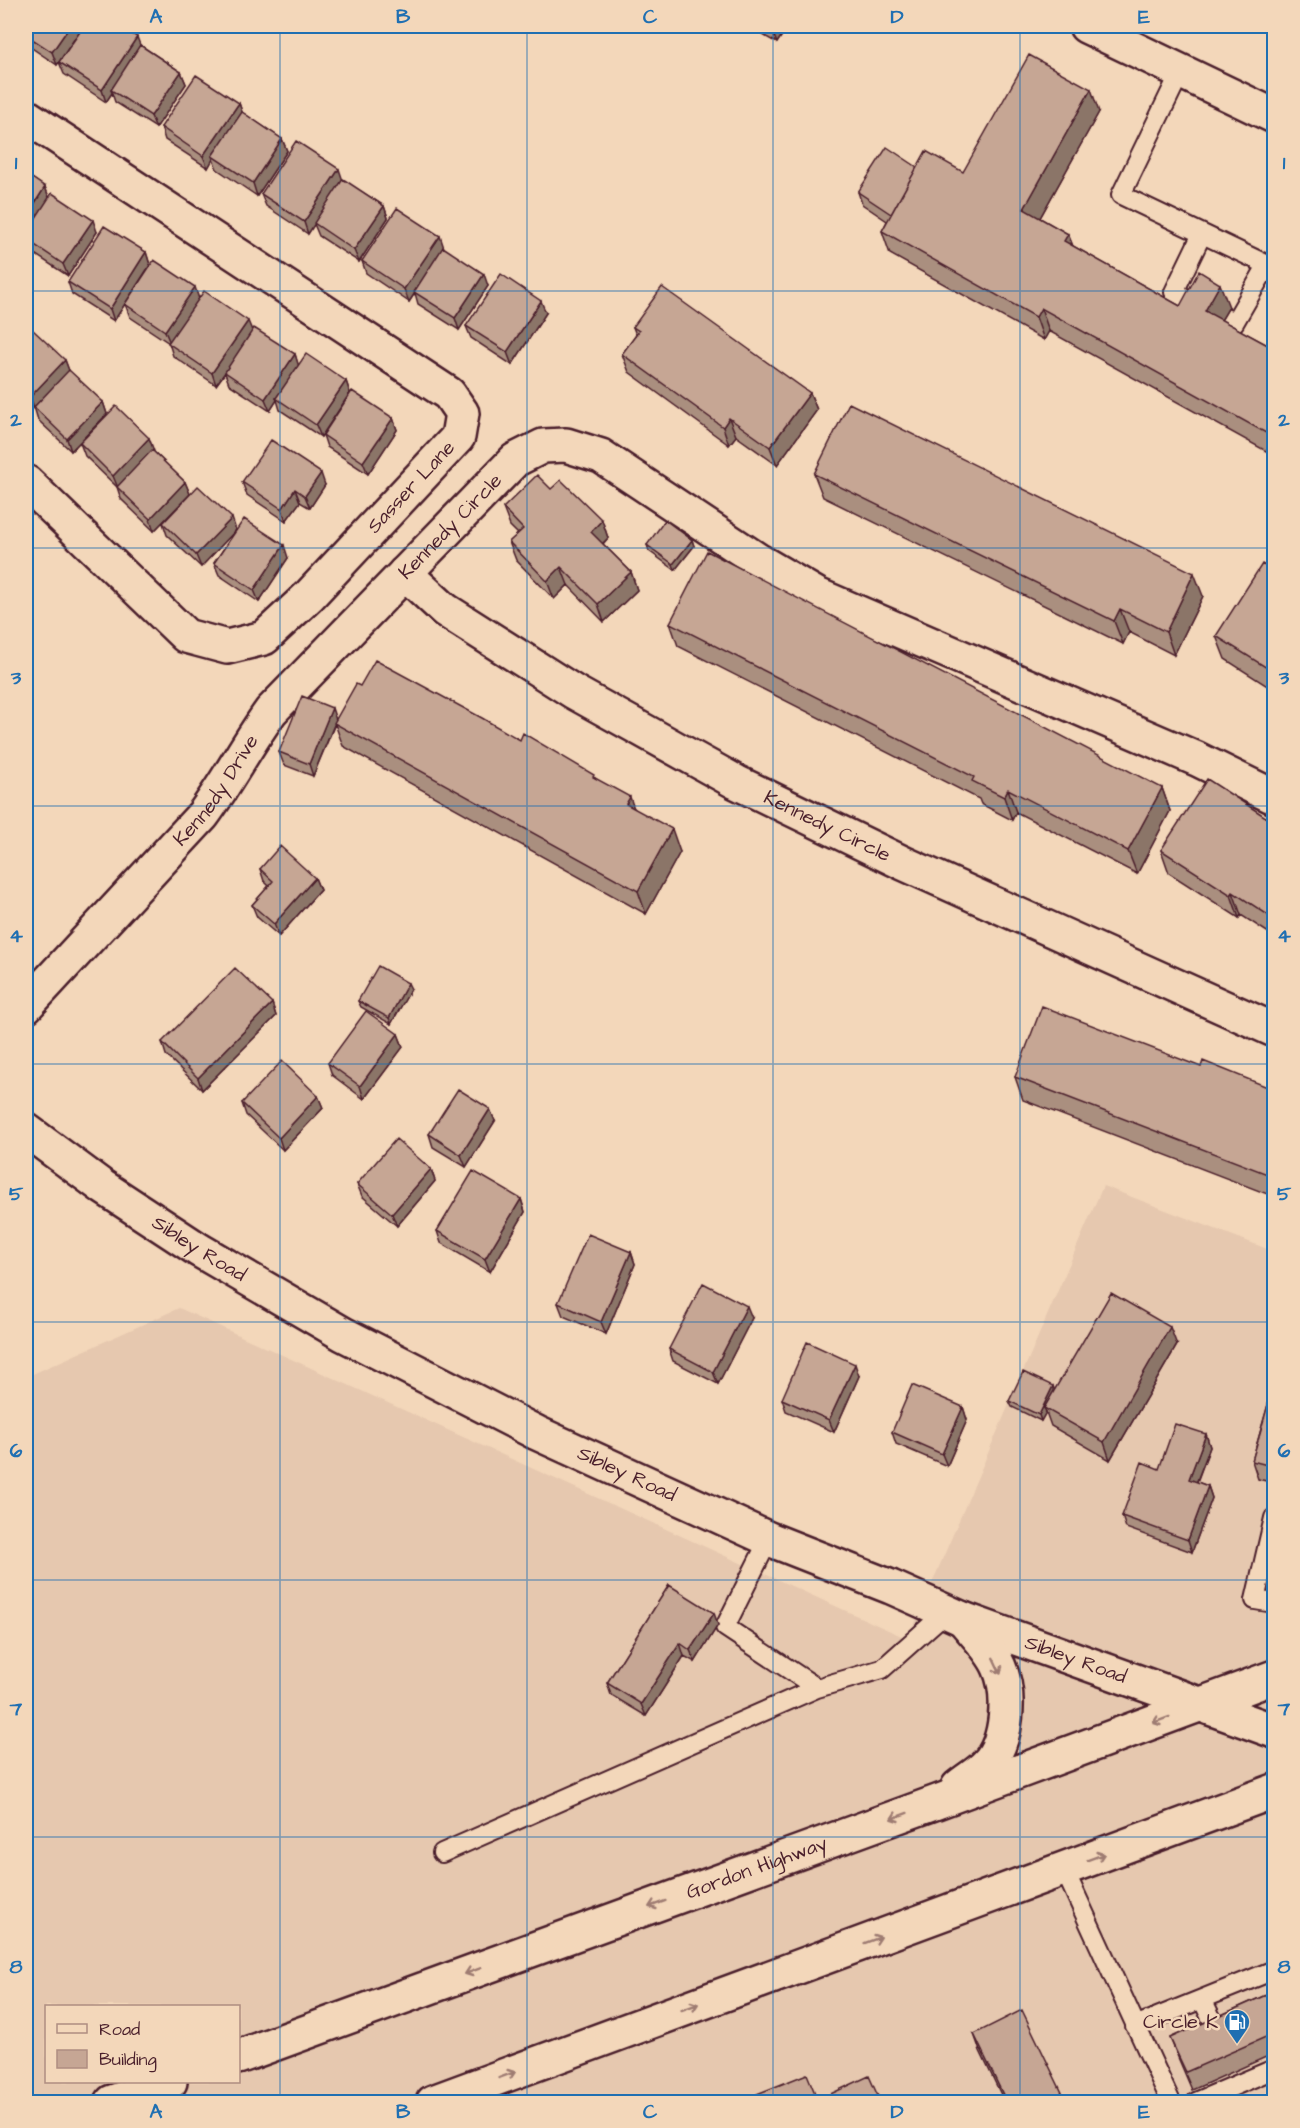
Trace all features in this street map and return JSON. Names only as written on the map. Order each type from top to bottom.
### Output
[{"type":"main road","points":[[1086,26],[1275,116]]},
{"type":"main road","name":"Sasser Lane","points":[[26,116],[449,394],[462,414],[459,437],[309,596],[264,638],[226,648],[186,636],[26,482]]},
{"type":"main road","name":"Kennedy Circle","points":[[1275,797],[1197,759],[817,594],[759,561],[601,456],[581,448],[566,445],[543,446],[515,460],[405,573],[445,610],[574,692],[736,782],[903,863],[1275,1030]]},
{"type":"main road","name":"Kennedy Drive","points":[[26,1006],[204,815],[248,743],[271,711],[405,573]]},
{"type":"main road","name":"Sibley Road","points":[[26,1130],[103,1187],[199,1251],[343,1334],[537,1433],[769,1539],[891,1587],[954,1616],[1275,1731]]},
{"type":"main road","points":[[937,1802],[988,1764],[998,1746],[1007,1705],[999,1667],[987,1648],[954,1616]]},
{"type":"main road","name":"Gordon Highway","points":[[240,2055],[1275,1677]]},
{"type":"main road","points":[[433,2103],[1275,1791]]},
{"type":"main road","points":[[112,2103],[167,2083]]},
{"type":"lane","points":[[1181,71],[1121,195],[1271,266],[1234,323],[1223,317]]},
{"type":"lane","points":[[1201,306],[1174,292],[1202,234]]},
{"type":"lane","points":[[1275,1518],[1255,1600],[1275,1603]]},
{"type":"lane","points":[[769,1539],[725,1627],[818,1688]]},
{"type":"lane","points":[[442,1853],[818,1688],[882,1669],[954,1616]]},
{"type":"lane","points":[[1064,1869],[1171,2103]]},
{"type":"lane","points":[[1135,2026],[1274,1971]]},
{"type":"lane","points":[[1238,1985],[1246,2002]]},
{"type":"lane","points":[[1202,1999],[1220,2036]]},
{"type":"lane","points":[[1196,2103],[1238,2077],[1273,2062]]},
{"type":"shaded area","points":[[1103,1186],[1270,1250],[1274,1247],[1274,2102],[26,2102],[26,1377],[179,1308],[908,1639]]},
{"type":"building","points":[[26,26],[70,26],[52,52],[26,35]]},
{"type":"building","points":[[84,26],[119,26],[137,37],[102,90],[59,62]]},
{"type":"building","points":[[763,26],[776,26],[772,31]]},
{"type":"building","points":[[140,45],[181,72],[151,116],[111,90]]},
{"type":"building","points":[[1029,55],[1091,89],[1024,209],[1068,234],[1064,241],[1180,306],[1199,271],[1220,284],[1205,311],[1275,349],[1275,438],[1041,308],[1036,317],[882,231],[926,151],[963,172]]},
{"type":"building","points":[[196,75],[239,103],[203,156],[161,127]]},
{"type":"building","points":[[242,112],[282,139],[253,183],[212,156]]},
{"type":"building","points":[[296,141],[339,169],[304,222],[261,194]]},
{"type":"building","points":[[887,147],[917,167],[891,214],[858,192]]},
{"type":"building","points":[[26,174],[45,187],[26,217]]},
{"type":"building","points":[[343,179],[384,206],[354,250],[314,223]]},
{"type":"building","points":[[52,193],[93,220],[63,264],[26,239],[26,233]]},
{"type":"building","points":[[397,208],[440,236],[404,289],[362,261]]},
{"type":"building","points":[[104,226],[146,252],[110,309],[68,282]]},
{"type":"building","points":[[443,247],[484,274],[455,318],[414,292]]},
{"type":"building","points":[[154,260],[195,287],[165,331],[125,304]]},
{"type":"building","points":[[501,274],[541,301],[507,352],[466,326]]},
{"type":"building","points":[[662,287],[810,393],[770,447],[729,418],[723,427],[622,354],[639,331],[633,327]]},
{"type":"building","points":[[204,291],[248,321],[212,373],[168,343]]},
{"type":"building","points":[[254,328],[295,354],[265,399],[225,372]]},
{"type":"building","points":[[32,329],[65,360],[30,397],[26,393],[26,336]]},
{"type":"building","points":[[306,354],[346,381],[316,425],[276,398]]},
{"type":"building","points":[[69,370],[103,402],[67,439],[34,407]]},
{"type":"building","points":[[352,391],[393,418],[363,462],[323,435]]},
{"type":"building","points":[[849,403],[1194,573],[1166,632],[1120,609],[1114,621],[814,474]]},
{"type":"building","points":[[116,406],[149,438],[113,476],[80,443]]},
{"type":"building","points":[[271,440],[321,473],[305,496],[295,489],[282,509],[242,482]]},
{"type":"building","points":[[152,450],[185,482],[150,519],[117,487]]},
{"type":"building","points":[[537,475],[551,489],[561,480],[602,520],[591,532],[631,572],[598,604],[561,567],[547,581],[509,542],[523,529],[503,508]]},
{"type":"building","points":[[198,486],[232,518],[196,555],[163,523]]},
{"type":"building","points":[[244,519],[284,545],[254,590],[214,563]]},
{"type":"building","points":[[665,520],[692,540],[673,564],[647,545]]},
{"type":"building","points":[[707,551],[1162,788],[1128,851],[1008,789],[1004,797],[972,781],[974,777],[670,623]]},
{"type":"building","points":[[1262,564],[1275,572],[1275,673],[1216,636]]},
{"type":"building","points":[[375,660],[520,740],[523,733],[594,775],[593,777],[630,797],[626,804],[672,829],[638,891],[334,723],[356,684],[360,686]]},
{"type":"building","points":[[302,696],[332,708],[309,764],[279,752]]},
{"type":"building","points":[[1207,779],[1275,823],[1275,912],[1272,910],[1268,915],[1233,892],[1231,895],[1161,850]]},
{"type":"building","points":[[280,846],[315,878],[274,924],[252,905],[273,881],[260,869]]},
{"type":"building","points":[[378,966],[408,983],[389,1018],[358,1001]]},
{"type":"building","points":[[235,968],[272,1003],[198,1078],[162,1042]]},
{"type":"building","points":[[1042,1006],[1201,1067],[1203,1061],[1275,1090],[1275,1177],[1015,1077]]},
{"type":"building","points":[[366,1011],[398,1034],[360,1086],[328,1063]]},
{"type":"building","points":[[282,1061],[318,1096],[279,1138],[242,1103]]},
{"type":"building","points":[[458,1089],[490,1109],[461,1155],[429,1134]]},
{"type":"building","points":[[396,1139],[431,1169],[392,1214],[357,1184]]},
{"type":"building","points":[[473,1171],[521,1199],[485,1259],[437,1231]]},
{"type":"building","points":[[588,1234],[631,1252],[601,1322],[558,1303]]},
{"type":"building","points":[[703,1283],[747,1306],[713,1372],[669,1349]]},
{"type":"building","points":[[1111,1293],[1170,1327],[1104,1442],[1044,1408]]},
{"type":"building","points":[[807,1342],[855,1364],[829,1420],[782,1399]]},
{"type":"building","points":[[1023,1372],[1053,1386],[1039,1415],[1009,1401]]},
{"type":"building","points":[[1275,1380],[1275,1467],[1252,1461]]},
{"type":"building","points":[[912,1385],[963,1407],[942,1454],[892,1432]]},
{"type":"building","points":[[1175,1424],[1206,1434],[1189,1479],[1208,1486],[1188,1540],[1122,1516],[1142,1462],[1159,1469]]},
{"type":"building","points":[[669,1585],[714,1613],[690,1650],[680,1643],[641,1704],[607,1683]]},
{"type":"building","points":[[1275,1991],[1275,2033],[1186,2072],[1170,2038]]},
{"type":"building","points":[[1022,2010],[1067,2103],[1007,2103],[974,2034]]},
{"type":"building","points":[[807,2074],[819,2103],[761,2103],[757,2094]]},
{"type":"building","points":[[869,2076],[881,2103],[824,2103],[822,2098]]},
{"type":"place","name":"Circle K","points":[[1237,2045]]}]
